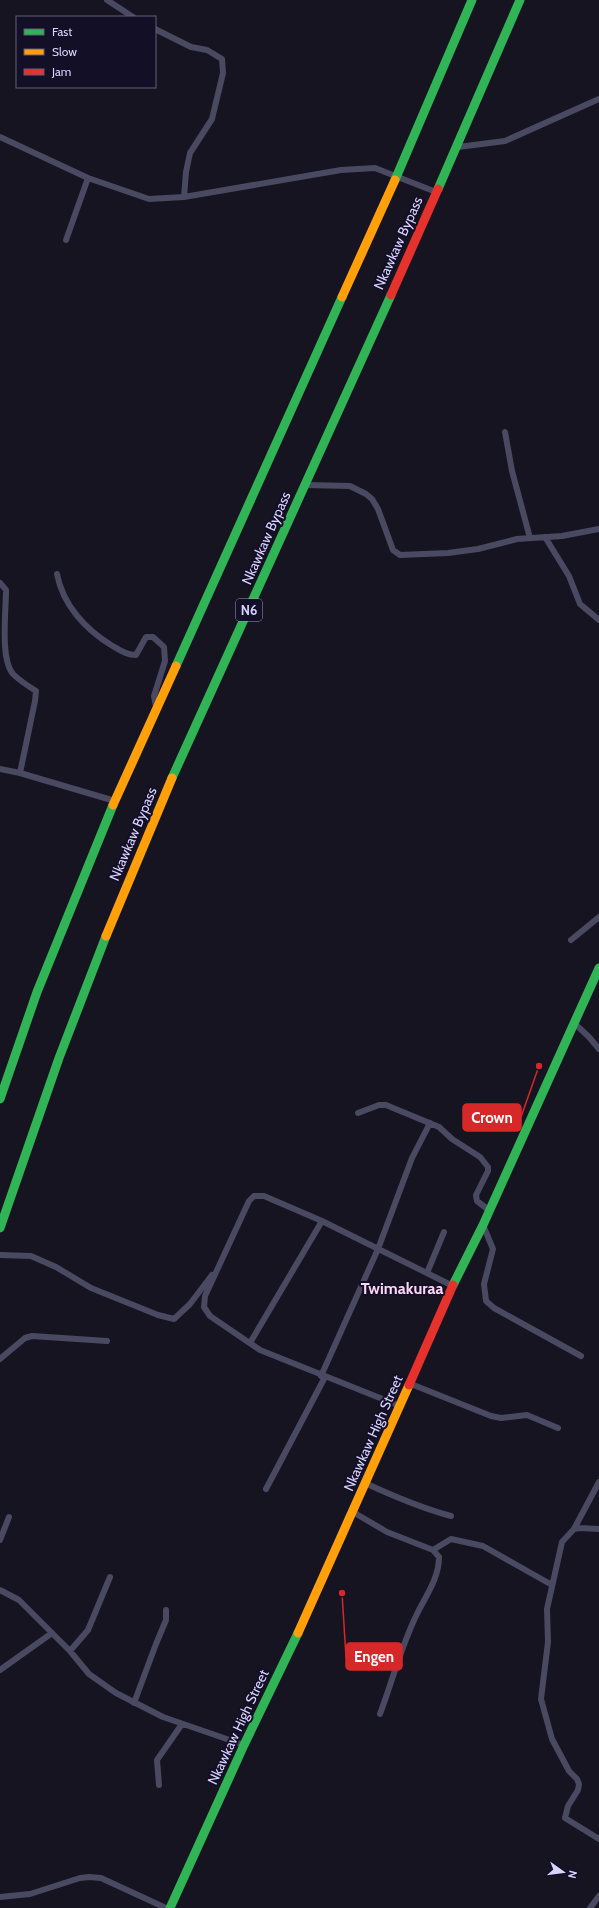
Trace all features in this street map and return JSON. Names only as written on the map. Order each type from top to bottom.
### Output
[{"type":"main road","name":"Nkawkaw Bypass","points":[[0,1098],[37,992],[116,801],[396,177],[472,0]]},
{"type":"main road","name":"Nkawkaw Bypass","points":[[0,1228],[32,1133],[97,957],[177,768],[436,192],[458,147],[520,0]]},
{"type":"main road","name":"Nkawkaw High Street","points":[[170,1908],[244,1745],[315,1597],[365,1482],[411,1384],[453,1286],[490,1211],[599,968]]},
{"type":"street","points":[[107,0],[131,16]]},
{"type":"street","points":[[156,30],[191,47],[206,50],[222,59],[223,73],[212,119],[190,153],[186,172],[184,197]]},
{"type":"street","points":[[458,147],[505,141],[599,99]]},
{"type":"street","points":[[0,137],[88,178],[149,199],[184,197],[341,170],[365,168],[375,168],[436,192]]},
{"type":"street","points":[[66,240],[88,178]]},
{"type":"street","points":[[505,432],[512,471],[530,538]]},
{"type":"street","points":[[305,485],[350,486],[366,494],[372,499],[378,509],[393,550],[400,555],[478,550],[517,539],[562,536],[599,529]]},
{"type":"street","points":[[545,537],[569,576],[580,604],[599,620]]},
{"type":"street","points":[[57,574],[59,584],[75,614],[87,628],[99,638],[128,655],[136,655],[146,637],[153,637],[164,647],[165,661],[154,696],[157,709]]},
{"type":"street","points":[[0,583],[6,590],[3,639],[4,660],[12,674],[36,691],[20,773]]},
{"type":"street","points":[[0,770],[20,773],[116,801]]},
{"type":"street","points":[[571,940],[599,917]]},
{"type":"street","points":[[574,1023],[599,1049]]},
{"type":"street","points":[[358,1113],[383,1105],[439,1126],[452,1139],[480,1157],[488,1167],[488,1171],[476,1195],[476,1201],[490,1211]]},
{"type":"street","points":[[266,1490],[323,1376],[378,1249],[412,1158],[430,1123]]},
{"type":"street","points":[[400,1406],[260,1350],[210,1316],[204,1307],[204,1296],[250,1201],[254,1196],[264,1196],[322,1221],[453,1286]]},
{"type":"street","points":[[250,1343],[322,1221]]},
{"type":"street","points":[[483,1225],[493,1249],[484,1284],[486,1301],[494,1308],[581,1356]]},
{"type":"street","points":[[427,1273],[444,1232]]},
{"type":"street","points":[[0,1255],[31,1256],[56,1267],[91,1288],[158,1315],[174,1319],[190,1304],[218,1266]]},
{"type":"street","points":[[0,1359],[25,1338],[32,1336],[107,1341]]},
{"type":"street","points":[[411,1384],[491,1416],[501,1418],[527,1415],[558,1428]]},
{"type":"street","points":[[365,1482],[392,1496],[434,1512],[451,1516]]},
{"type":"street","points":[[598,1837],[565,1818],[568,1806],[578,1790],[579,1784],[577,1779],[569,1771],[552,1739],[541,1699],[548,1642],[547,1609],[562,1542],[574,1530],[599,1482]]},
{"type":"street","points":[[353,1512],[387,1532],[433,1550],[439,1557],[431,1589],[416,1616],[380,1714]]},
{"type":"street","points":[[0,1540],[9,1517]]},
{"type":"street","points":[[574,1530],[583,1527],[599,1529]]},
{"type":"street","points":[[433,1550],[451,1539],[483,1546],[552,1585]]},
{"type":"street","points":[[70,1652],[88,1630],[110,1577]]},
{"type":"street","points":[[0,1590],[19,1600],[70,1652],[89,1674],[103,1685],[134,1703],[182,1724],[244,1745]]},
{"type":"street","points":[[134,1703],[166,1620],[166,1610]]},
{"type":"street","points":[[0,1670],[52,1633]]},
{"type":"street","points":[[158,1785],[157,1760],[182,1724]]},
{"type":"street","points":[[0,1897],[30,1894],[89,1877],[101,1878],[166,1908]]},
{"type":"street","points":[[590,1908],[599,1896]]},
{"type":"traffic: fast","points":[[395,180],[472,0]]},
{"type":"traffic: fast","points":[[438,189],[520,0]]},
{"type":"traffic: fast","points":[[172,778],[391,295]]},
{"type":"traffic: fast","points":[[176,666],[342,297]]},
{"type":"traffic: fast","points":[[0,1099],[37,992],[113,805]]},
{"type":"traffic: fast","points":[[0,1228],[59,1058],[106,936]]},
{"type":"traffic: fast","points":[[453,1285],[483,1225],[599,968]]},
{"type":"traffic: fast","points":[[170,1908],[244,1745],[298,1633]]},
{"type":"traffic: slow","points":[[342,297],[395,180]]},
{"type":"traffic: slow","points":[[113,805],[176,666]]},
{"type":"traffic: slow","points":[[106,936],[172,778]]},
{"type":"traffic: slow","points":[[298,1633],[409,1385]]},
{"type":"traffic: jam","points":[[391,295],[438,189]]},
{"type":"traffic: jam","points":[[409,1385],[453,1285]]},
{"type":"place","name":"Crown","points":[[539,1066]]},
{"type":"place","name":"Engen","points":[[342,1593]]},
{"type":"district","name":"Twimakuraa","points":[[402,1288]]}]
